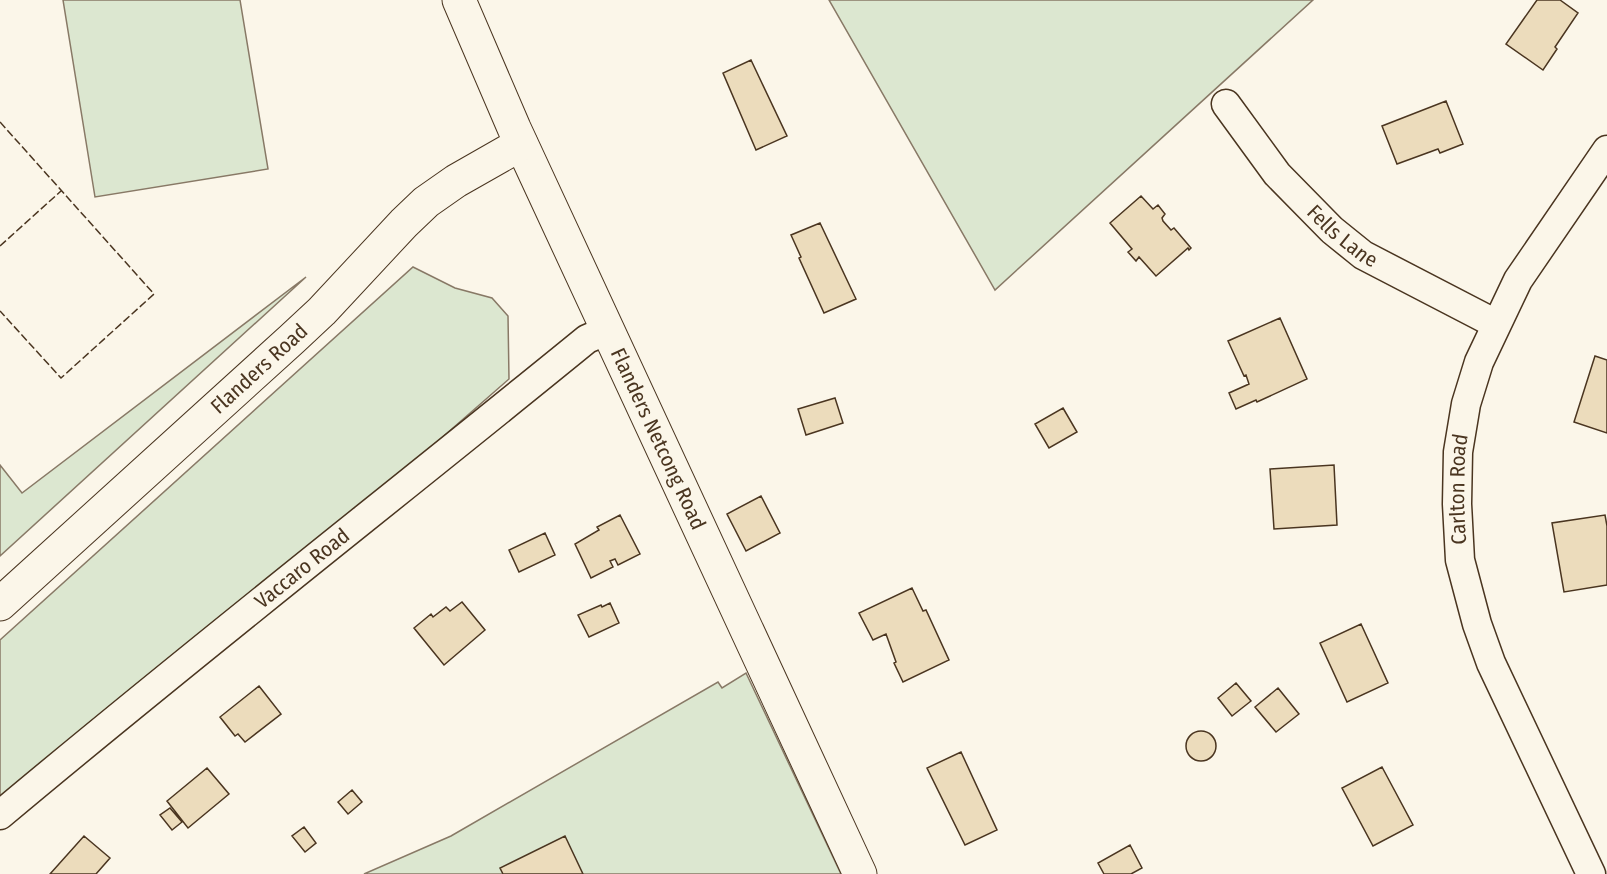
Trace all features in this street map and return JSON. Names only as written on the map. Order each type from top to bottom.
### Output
[{"type":"main road","name":"Flanders Netcong Road","points":[[459,0],[521,144],[860,874]]},
{"type":"main road","name":"Flanders Road","points":[[0,604],[322,311],[420,207],[456,181],[521,144]]},
{"type":"street","name":"Fells Lane","points":[[1226,104],[1277,174],[1304,204],[1340,237],[1363,255],[1496,324]]},
{"type":"street","name":"Carlton Road","points":[[1591,874],[1491,663],[1477,624],[1460,560],[1457,504],[1458,452],[1466,404],[1479,362],[1496,324],[1518,280],[1607,150]]},
{"type":"street","name":"Vaccaro Road","points":[[0,815],[195,654],[342,538],[586,339],[608,330]]},
{"type":"green space","points":[[63,0],[240,0],[268,169],[95,197]]},
{"type":"green space","points":[[829,0],[1313,0],[995,290]]},
{"type":"green space","points":[[413,267],[455,288],[492,298],[508,316],[509,379],[310,553],[0,800],[0,640]]},
{"type":"green space","points":[[306,277],[0,556],[0,465],[22,493]]},
{"type":"green space","points":[[746,673],[841,874],[364,874],[451,836],[718,682],[722,688]]},
{"type":"building","points":[[1537,0],[1560,0],[1578,13],[1555,47],[1557,49],[1543,70],[1506,44]]},
{"type":"building","points":[[751,60],[787,136],[756,150],[723,73]]},
{"type":"building","points":[[1446,101],[1463,144],[1440,153],[1438,149],[1397,164],[1382,126]]},
{"type":"building","points":[[1141,196],[1153,209],[1158,205],[1165,214],[1163,221],[1171,230],[1174,228],[1191,248],[1189,250],[1188,248],[1156,276],[1139,257],[1136,261],[1128,252],[1132,249],[1110,223]]},
{"type":"building","points":[[820,223],[856,299],[824,313],[791,235]]},
{"type":"building","points":[[1280,318],[1307,379],[1236,409],[1229,393],[1249,384],[1228,341]]},
{"type":"building","points":[[1595,356],[1607,360],[1607,433],[1574,422]]},
{"type":"building","points":[[835,398],[843,423],[806,435],[798,409]]},
{"type":"building","points":[[1063,408],[1077,432],[1049,448],[1035,424]]},
{"type":"building","points":[[1334,465],[1337,525],[1274,529],[1270,469]]},
{"type":"building","points":[[761,496],[780,533],[746,551],[727,514]]},
{"type":"building","points":[[620,515],[640,554],[618,565],[615,559],[610,561],[613,567],[591,578],[575,544],[599,530],[597,527]]},
{"type":"building","points":[[1605,515],[1607,585],[1564,592],[1552,523]]},
{"type":"building","points":[[545,533],[555,555],[519,572],[509,550]]},
{"type":"building","points":[[912,588],[923,611],[926,610],[949,660],[903,682],[894,663],[896,662],[886,634],[873,640],[859,613]]},
{"type":"building","points":[[462,602],[485,630],[444,665],[414,628],[431,614],[433,617],[446,607],[450,611]]},
{"type":"building","points":[[610,603],[619,623],[589,637],[578,615]]},
{"type":"building","points":[[1361,624],[1388,683],[1347,702],[1320,643]]},
{"type":"building","points":[[1236,683],[1251,701],[1232,716],[1218,698]]},
{"type":"building","points":[[259,686],[281,714],[245,742],[238,734],[235,736],[220,717]]},
{"type":"building","points":[[1278,688],[1299,714],[1276,732],[1255,707]]},
{"type":"building","points":[[1201,731],[1211,736],[1216,746],[1211,756],[1201,761],[1191,756],[1186,746],[1191,736]]},
{"type":"building","points":[[961,752],[997,830],[965,845],[927,768]]},
{"type":"building","points":[[1382,767],[1413,825],[1373,846],[1342,788]]},
{"type":"building","points":[[207,768],[229,794],[188,828],[167,801]]},
{"type":"building","points":[[352,790],[362,802],[348,814],[338,802]]},
{"type":"building","points":[[170,808],[182,822],[172,830],[160,815]]},
{"type":"building","points":[[304,827],[316,843],[305,852],[292,836]]},
{"type":"building","points":[[84,836],[110,858],[96,874],[50,874]]},
{"type":"building","points":[[565,836],[583,874],[503,874],[500,868]]},
{"type":"building","points":[[1130,845],[1142,868],[1131,874],[1104,874],[1098,863]]},
{"type":"fence","points":[[0,122],[154,294],[61,378],[0,311]]},
{"type":"fence","points":[[0,246],[61,191]]}]
